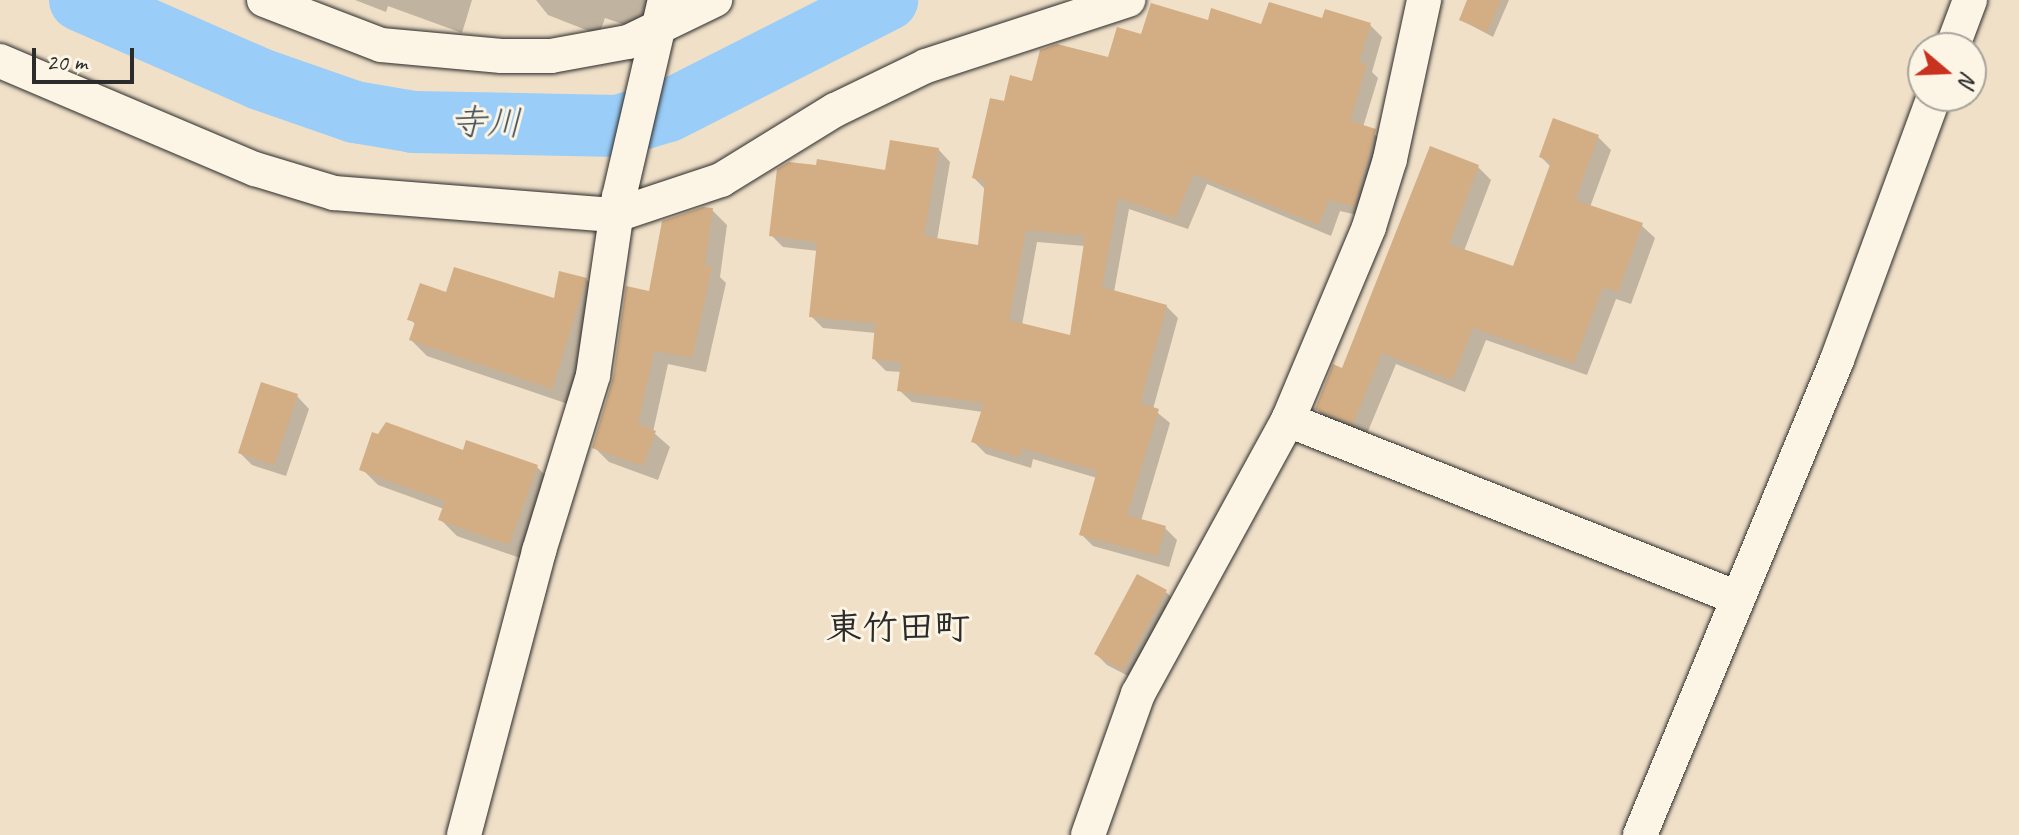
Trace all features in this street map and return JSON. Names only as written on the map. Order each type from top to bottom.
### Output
[{"type":"street","points":[[264,0],[381,45],[462,56],[551,56],[653,41],[715,0]]},
{"type":"street","points":[[464,835],[535,565],[593,375],[617,206],[665,0]]},
{"type":"street","points":[[0,61],[255,169],[334,193],[617,206],[721,180],[835,110],[926,66],[1128,0]]},
{"type":"street","points":[[1088,835],[1138,694],[1288,420],[1369,227],[1390,159],[1424,0]]},
{"type":"street","points":[[1958,32],[1970,0]]},
{"type":"street","points":[[1640,835],[1735,597],[1837,360],[1928,112]]},
{"type":"street","points":[[1288,420],[1735,597]]},
{"type":"building","points":[[1467,0],[1501,0],[1487,32],[1459,20]]},
{"type":"building","points":[[1269,2],[1322,18],[1325,9],[1371,23],[1359,62],[1367,64],[1350,121],[1376,129],[1354,206],[1328,200],[1319,225],[1194,174],[1175,218],[1118,198],[1102,287],[1167,305],[1140,403],[1159,409],[1127,515],[1166,526],[1157,556],[1079,535],[1097,471],[1022,448],[1019,457],[971,442],[984,403],[897,391],[901,362],[872,359],[875,323],[809,317],[817,242],[769,236],[777,169],[789,162],[816,165],[817,159],[885,170],[890,140],[939,148],[924,236],[978,245],[985,181],[972,178],[990,98],[1004,101],[1010,75],[1032,81],[1040,50],[1057,44],[1108,57],[1117,27],[1141,34],[1151,3],[1208,20],[1211,8],[1261,24]],"holes":[[[1026,230],[1085,236],[1070,335],[1009,320]]]},
{"type":"building","points":[[1553,118],[1599,135],[1575,200],[1643,223],[1618,292],[1603,287],[1574,363],[1473,328],[1452,380],[1382,353],[1353,424],[1315,409],[1333,364],[1342,368],[1430,146],[1479,165],[1449,244],[1513,266],[1551,162],[1539,157]]},
{"type":"building","points":[[703,207],[713,208],[705,265],[712,267],[692,358],[654,351],[638,424],[656,431],[643,466],[592,448],[613,378],[626,286],[649,291],[662,221]]},
{"type":"building","points":[[454,267],[554,298],[559,271],[587,278],[552,389],[409,340],[415,322],[407,320],[420,283],[446,292]]},
{"type":"building","points":[[261,382],[298,394],[274,465],[238,453]]},
{"type":"building","points":[[386,422],[463,450],[466,440],[538,465],[509,545],[438,520],[445,501],[359,470],[372,432],[378,434]]},
{"type":"building","points":[[1137,574],[1167,590],[1123,670],[1094,654]]},
{"type":"waterway","name":"寺川","points":[[80,0],[260,79],[355,112],[414,122],[618,126],[668,111],[887,0]]},
{"type":"district","name":"東竹田町","points":[[898,628]]}]
